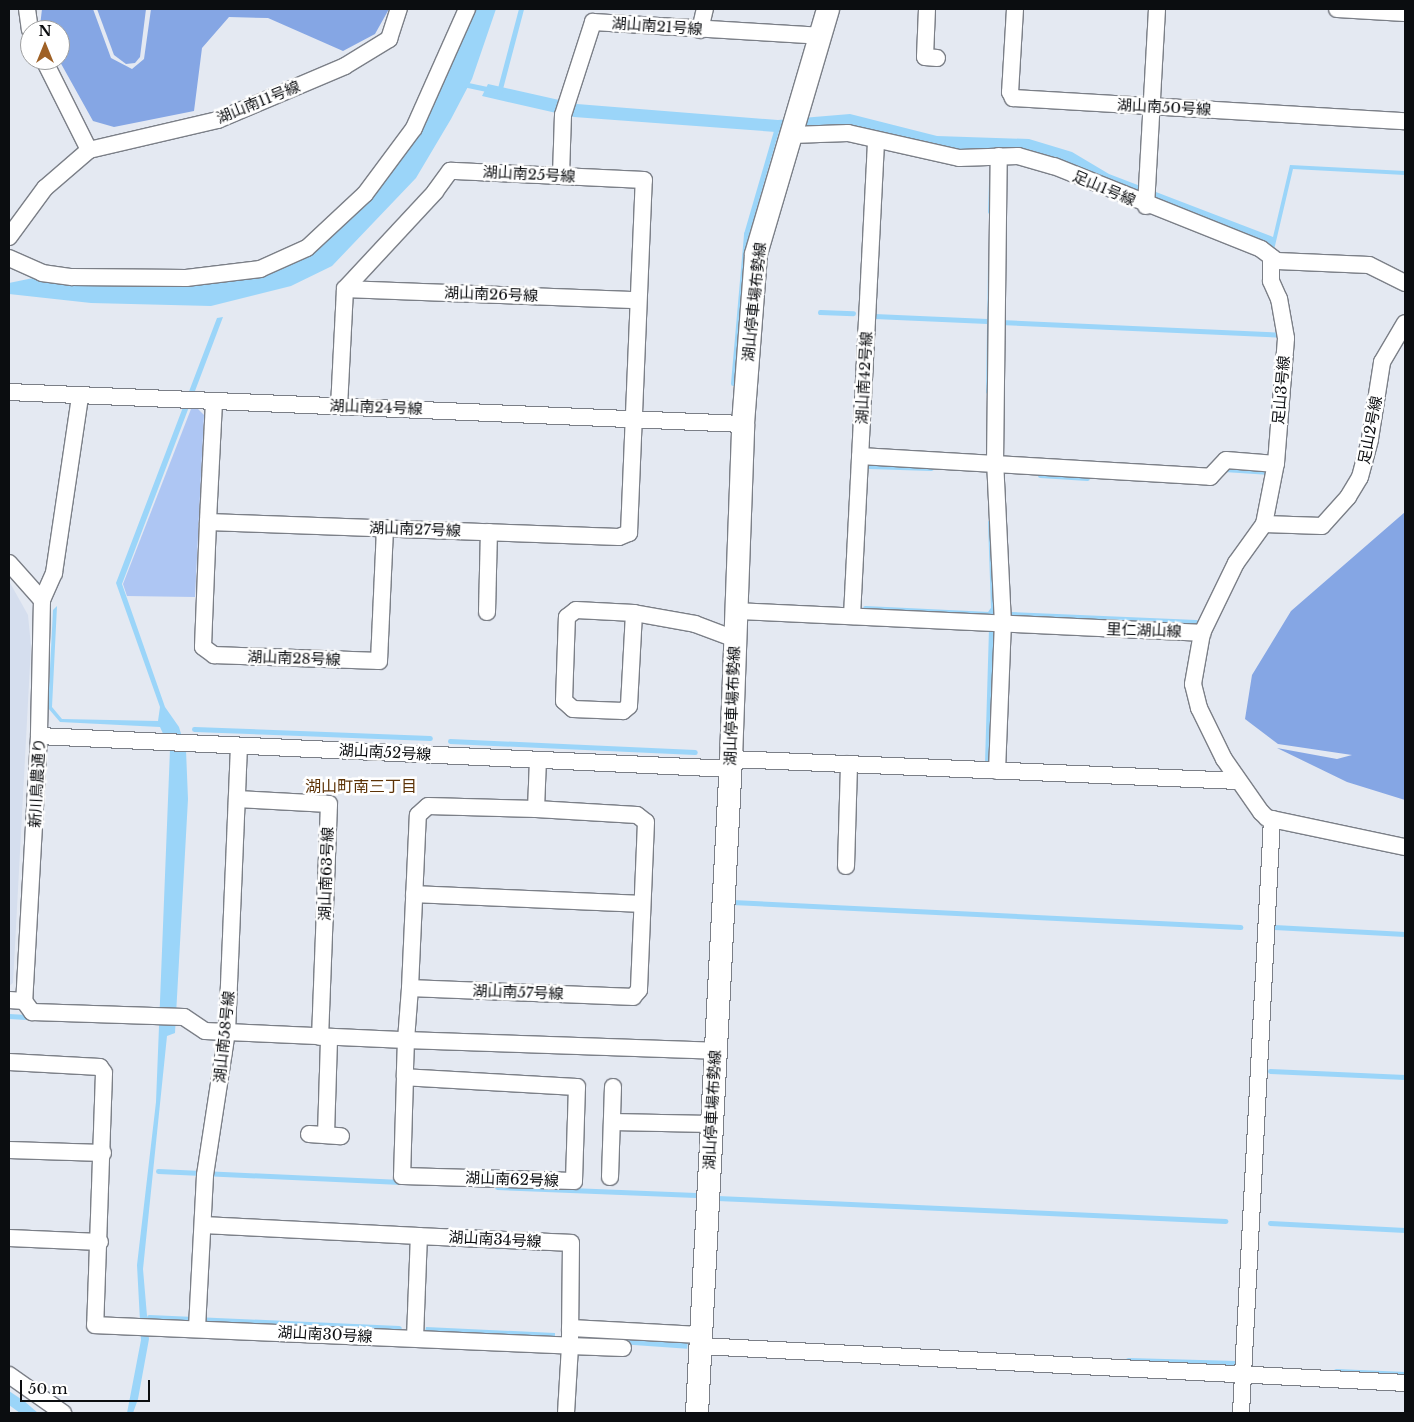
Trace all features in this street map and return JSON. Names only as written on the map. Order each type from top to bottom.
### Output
[{"type":"main road","name":"湖山停車場布勢線","points":[[697,1413],[714,1051],[731,764],[743,424],[756,254],[828,9]]},
{"type":"street","name":"湖山南11号線","points":[[89,150],[218,120],[345,66],[388,39],[399,9]]},
{"type":"street","points":[[9,258],[42,273],[72,277],[186,278],[260,269],[307,248],[365,194],[414,128],[467,9]]},
{"type":"street","points":[[700,30],[705,9]]},
{"type":"street","points":[[927,9],[925,57],[936,58]]},
{"type":"street","name":"湖山南50号線","points":[[1016,9],[1010,92],[1013,98],[1405,121]]},
{"type":"street","points":[[1147,198],[1157,9]]},
{"type":"street","points":[[1337,9],[1405,13]]},
{"type":"street","name":"湖山南21号線","points":[[561,175],[565,108],[594,15],[700,30],[820,36]]},
{"type":"street","points":[[9,237],[45,188],[89,150],[49,70]]},
{"type":"street","name":"足山1号線","points":[[792,135],[830,132],[959,158],[998,156],[1054,166],[1147,198],[1270,257],[1307,265],[1369,265],[1405,283]]},
{"type":"street","name":"湖山南42号線","points":[[852,616],[876,141]]},
{"type":"street","points":[[997,771],[1003,624],[995,462],[998,156]]},
{"type":"street","name":"湖山南25号線","points":[[346,288],[435,192],[450,170],[644,180],[637,300],[634,419]]},
{"type":"street","name":"足山3号線","points":[[1264,524],[1276,464],[1286,338],[1279,299],[1271,281],[1270,257]]},
{"type":"street","points":[[339,406],[346,288]]},
{"type":"street","name":"湖山南26号線","points":[[346,288],[637,300]]},
{"type":"street","name":"足山2号線","points":[[1264,524],[1322,526],[1348,497],[1360,477],[1370,439],[1382,362],[1405,323]]},
{"type":"street","name":"湖山南24号線","points":[[9,392],[743,424]]},
{"type":"street","points":[[9,563],[42,600],[54,573],[80,396]]},
{"type":"street","points":[[208,522],[214,402]]},
{"type":"street","name":"湖山南27号線","points":[[208,522],[619,537],[629,533],[634,419]]},
{"type":"street","points":[[860,456],[995,462],[1210,477],[1226,460],[1276,464]]},
{"type":"street","name":"湖山南28号線","points":[[208,522],[203,647],[214,655],[379,661],[386,528]]},
{"type":"street","points":[[1202,633],[1236,563],[1264,524]]},
{"type":"street","points":[[487,612],[489,532]]},
{"type":"street","name":"新川鳥農通り","points":[[16,1001],[40,736],[42,600]]},
{"type":"street","points":[[634,612],[629,706],[623,711],[573,709],[564,701],[567,616],[576,610],[634,612],[695,624],[735,639]]},
{"type":"street","name":"里仁湖山線","points":[[737,611],[1202,633],[1194,693],[1238,781],[1261,812],[1272,819]]},
{"type":"street","name":"湖山南52号線","points":[[40,736],[538,760],[731,764],[849,764],[1238,781]]},
{"type":"street","name":"湖山南58号線","points":[[197,1328],[205,1175],[227,1032],[239,746]]},
{"type":"street","points":[[536,809],[538,760]]},
{"type":"street","points":[[846,866],[849,764]]},
{"type":"street","name":"湖山南63号線","points":[[237,799],[329,804],[325,1037]]},
{"type":"street","name":"湖山南57号線","points":[[428,806],[536,809],[637,815],[646,822],[639,990],[633,997],[410,988],[418,815],[428,806]]},
{"type":"street","points":[[1241,1413],[1272,819],[1405,847]]},
{"type":"street","points":[[414,894],[642,904]]},
{"type":"street","name":"湖山南62号線","points":[[405,1077],[577,1087],[574,1181],[402,1176],[406,1040],[410,988]]},
{"type":"street","points":[[16,1001],[32,1012],[184,1017],[205,1031],[714,1051]]},
{"type":"street","points":[[309,1134],[333,1135],[325,1037]]},
{"type":"street","name":"湖山南30号線","points":[[9,1062],[100,1067],[104,1073],[100,1242],[95,1325],[623,1348]]},
{"type":"street","points":[[610,1177],[614,1087]]},
{"type":"street","points":[[612,1122],[711,1124]]},
{"type":"street","points":[[9,1150],[103,1153]]},
{"type":"street","points":[[203,1225],[419,1236],[414,1338]]},
{"type":"street","name":"湖山南34号線","points":[[419,1236],[571,1243],[570,1346]]},
{"type":"street","points":[[9,1238],[100,1242]]},
{"type":"street","points":[[570,1328],[700,1340],[1243,1376],[1405,1383]]},
{"type":"street","points":[[566,1413],[570,1346]]},
{"type":"street","points":[[9,1375],[63,1413]]},
{"type":"shaded area","points":[[42,9],[93,9],[111,58],[132,69],[144,59],[151,9],[389,9],[375,34],[343,51],[268,18],[229,17],[202,48],[194,111],[114,127],[93,121],[65,70],[70,70],[70,20],[41,20]]},
{"type":"shaded area","points":[[97,9],[146,9],[140,57],[135,63],[126,64],[114,55]]},
{"type":"shaded area","points":[[472,9],[496,9],[472,79],[451,119],[416,178],[332,266],[291,286],[211,306],[91,303],[9,294],[9,283],[38,277],[256,274],[369,197]]},
{"type":"shaded area","points":[[488,84],[577,104],[778,120],[850,114],[937,136],[1029,139],[1072,152],[1109,174],[1273,237],[1290,165],[1405,171],[1405,175],[1293,169],[1274,250],[1028,149],[949,150],[828,127],[776,132],[574,117],[482,96]]},
{"type":"shaded area","points":[[223,317],[122,584],[165,707],[179,727],[186,750],[188,799],[175,1033],[167,1036],[143,1269],[149,1339],[138,1399],[133,1413],[127,1413],[141,1340],[137,1265],[156,1102],[170,749],[160,727],[60,722],[48,708],[53,610],[57,606],[52,707],[62,719],[158,721],[160,707],[116,583],[217,318]]},
{"type":"shaded area","points":[[197,408],[204,415],[195,597],[127,596],[123,584],[191,409]]},
{"type":"shaded area","points":[[1405,512],[1405,800],[1347,782],[1277,748],[1337,759],[1352,755],[1278,744],[1245,719],[1252,675],[1291,611]]},
{"type":"shaded area","points":[[9,581],[28,615],[31,646],[13,983],[9,986]]},
{"type":"shaded area","points":[[426,1327],[555,1333],[555,1337],[425,1332]]},
{"type":"shaded area","points":[[577,1334],[688,1342],[687,1349],[577,1341]]},
{"type":"shaded area","points":[[9,1391],[38,1413],[20,1413],[9,1405]]},
{"type":"waterway","points":[[499,92],[521,9]]},
{"type":"waterway","points":[[463,84],[491,90]]},
{"type":"waterway","points":[[733,383],[746,234],[777,127]]},
{"type":"waterway","points":[[990,211],[991,182]]},
{"type":"waterway","points":[[988,391],[990,264]]},
{"type":"waterway","points":[[820,312],[853,313]]},
{"type":"waterway","points":[[874,316],[987,321]]},
{"type":"waterway","points":[[1000,322],[1282,335]]},
{"type":"waterway","points":[[868,466],[931,468]]},
{"type":"waterway","points":[[1224,469],[1270,472]]},
{"type":"waterway","points":[[1040,475],[1087,478]]},
{"type":"waterway","points":[[865,608],[989,614],[993,608],[990,522]]},
{"type":"waterway","points":[[1011,614],[1196,622]]},
{"type":"waterway","points":[[983,763],[987,763],[991,628]]},
{"type":"waterway","points":[[194,729],[430,738]]},
{"type":"waterway","points":[[450,741],[695,752]]},
{"type":"waterway","points":[[732,902],[1240,927]]},
{"type":"waterway","points":[[1274,927],[1405,934]]},
{"type":"waterway","points":[[9,1016],[26,1017]]},
{"type":"waterway","points":[[1270,1071],[1405,1077]]},
{"type":"waterway","points":[[158,1171],[401,1182]]},
{"type":"waterway","points":[[497,1187],[696,1195]]},
{"type":"waterway","points":[[717,1198],[1225,1221]]},
{"type":"waterway","points":[[1270,1223],[1405,1230]]},
{"type":"waterway","points":[[149,1317],[399,1328]]},
{"type":"waterway","points":[[1128,1360],[1236,1363]]},
{"type":"waterway","points":[[1336,1371],[1405,1374]]},
{"type":"district","name":"湖山町南三丁目","points":[[361,786]]}]
